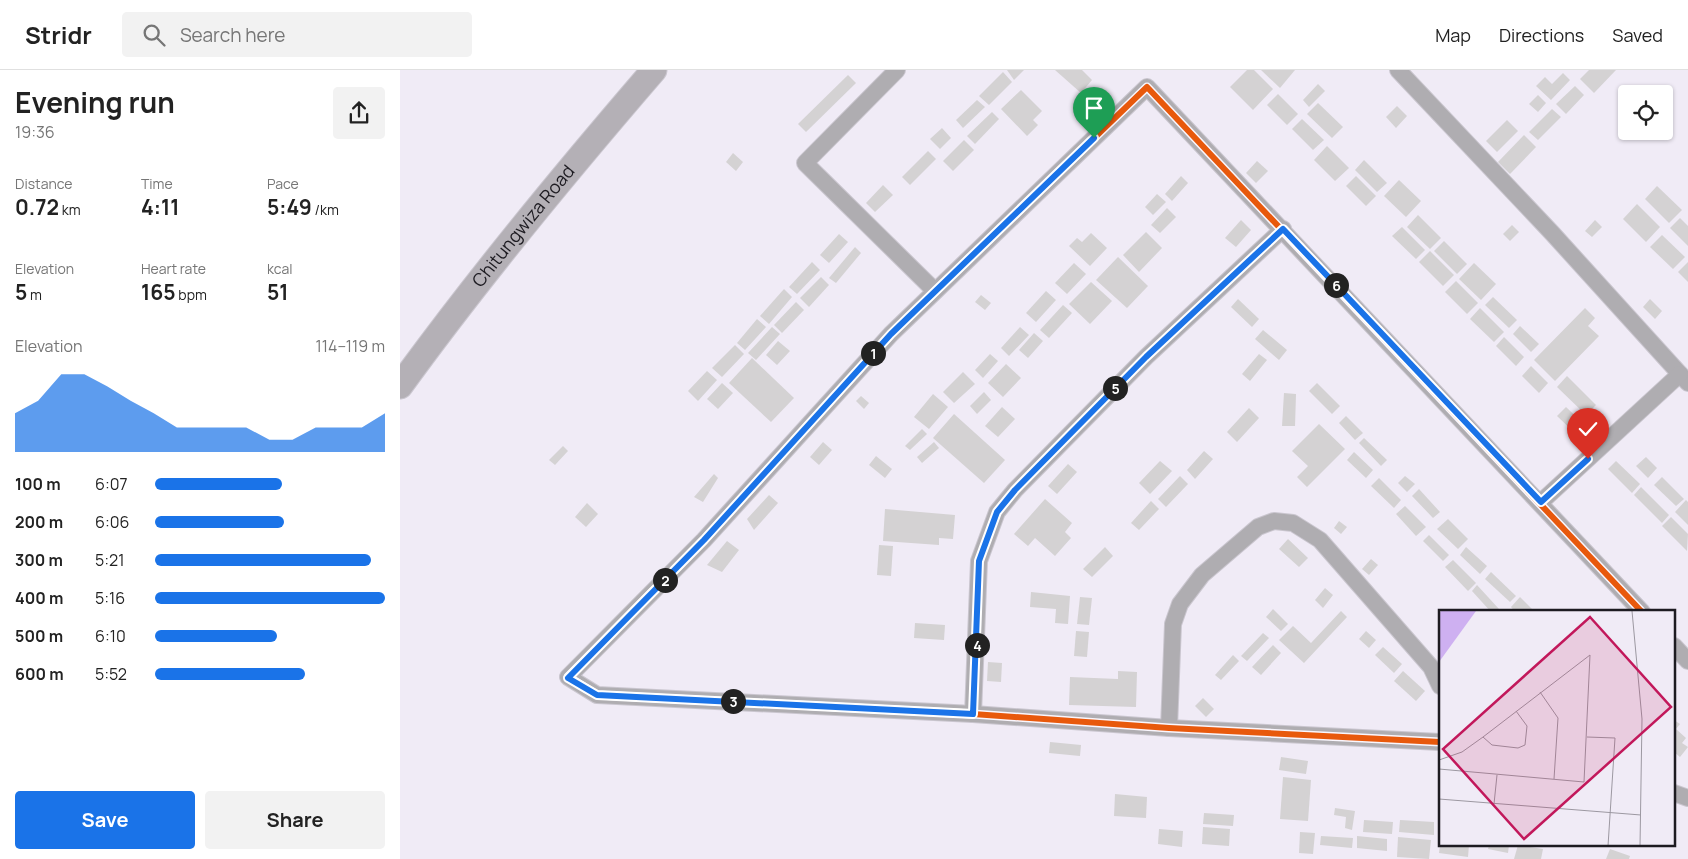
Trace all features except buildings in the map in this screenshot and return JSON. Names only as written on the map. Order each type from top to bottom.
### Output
[{"type":"main road","name":"Chitungwiza Road","points":[[400,386],[433,340],[576,162],[654,70]]},
{"type":"street","points":[[897,70],[805,162],[935,292]]},
{"type":"street","points":[[1398,70],[1552,232],[1684,378],[1541,502]]},
{"type":"street","points":[[1439,742],[1170,728],[973,714],[597,695],[568,678],[704,540],[864,362],[1147,87],[1541,502],[1640,610]]},
{"type":"street","points":[[973,714],[979,561],[997,512],[1015,490],[1146,357],[1283,229]]},
{"type":"street","points":[[1170,728],[1173,624],[1180,604],[1202,575],[1258,527],[1274,521],[1292,523],[1320,540],[1431,667],[1439,684]]},
{"type":"street","points":[[1676,648],[1688,661]]},
{"type":"street","points":[[1676,794],[1688,798]]},
{"type":"cycle path","points":[[1439,742],[1169,728],[973,714],[597,695],[568,677],[704,540],[891,334],[1147,87],[1640,610]]},
{"type":"route","points":[[1094,138],[870,355],[704,540],[568,678],[597,695],[973,714],[980,586],[979,561],[986,537],[997,512],[1015,490],[1146,357],[1283,229],[1541,502],[1588,459]]}]
